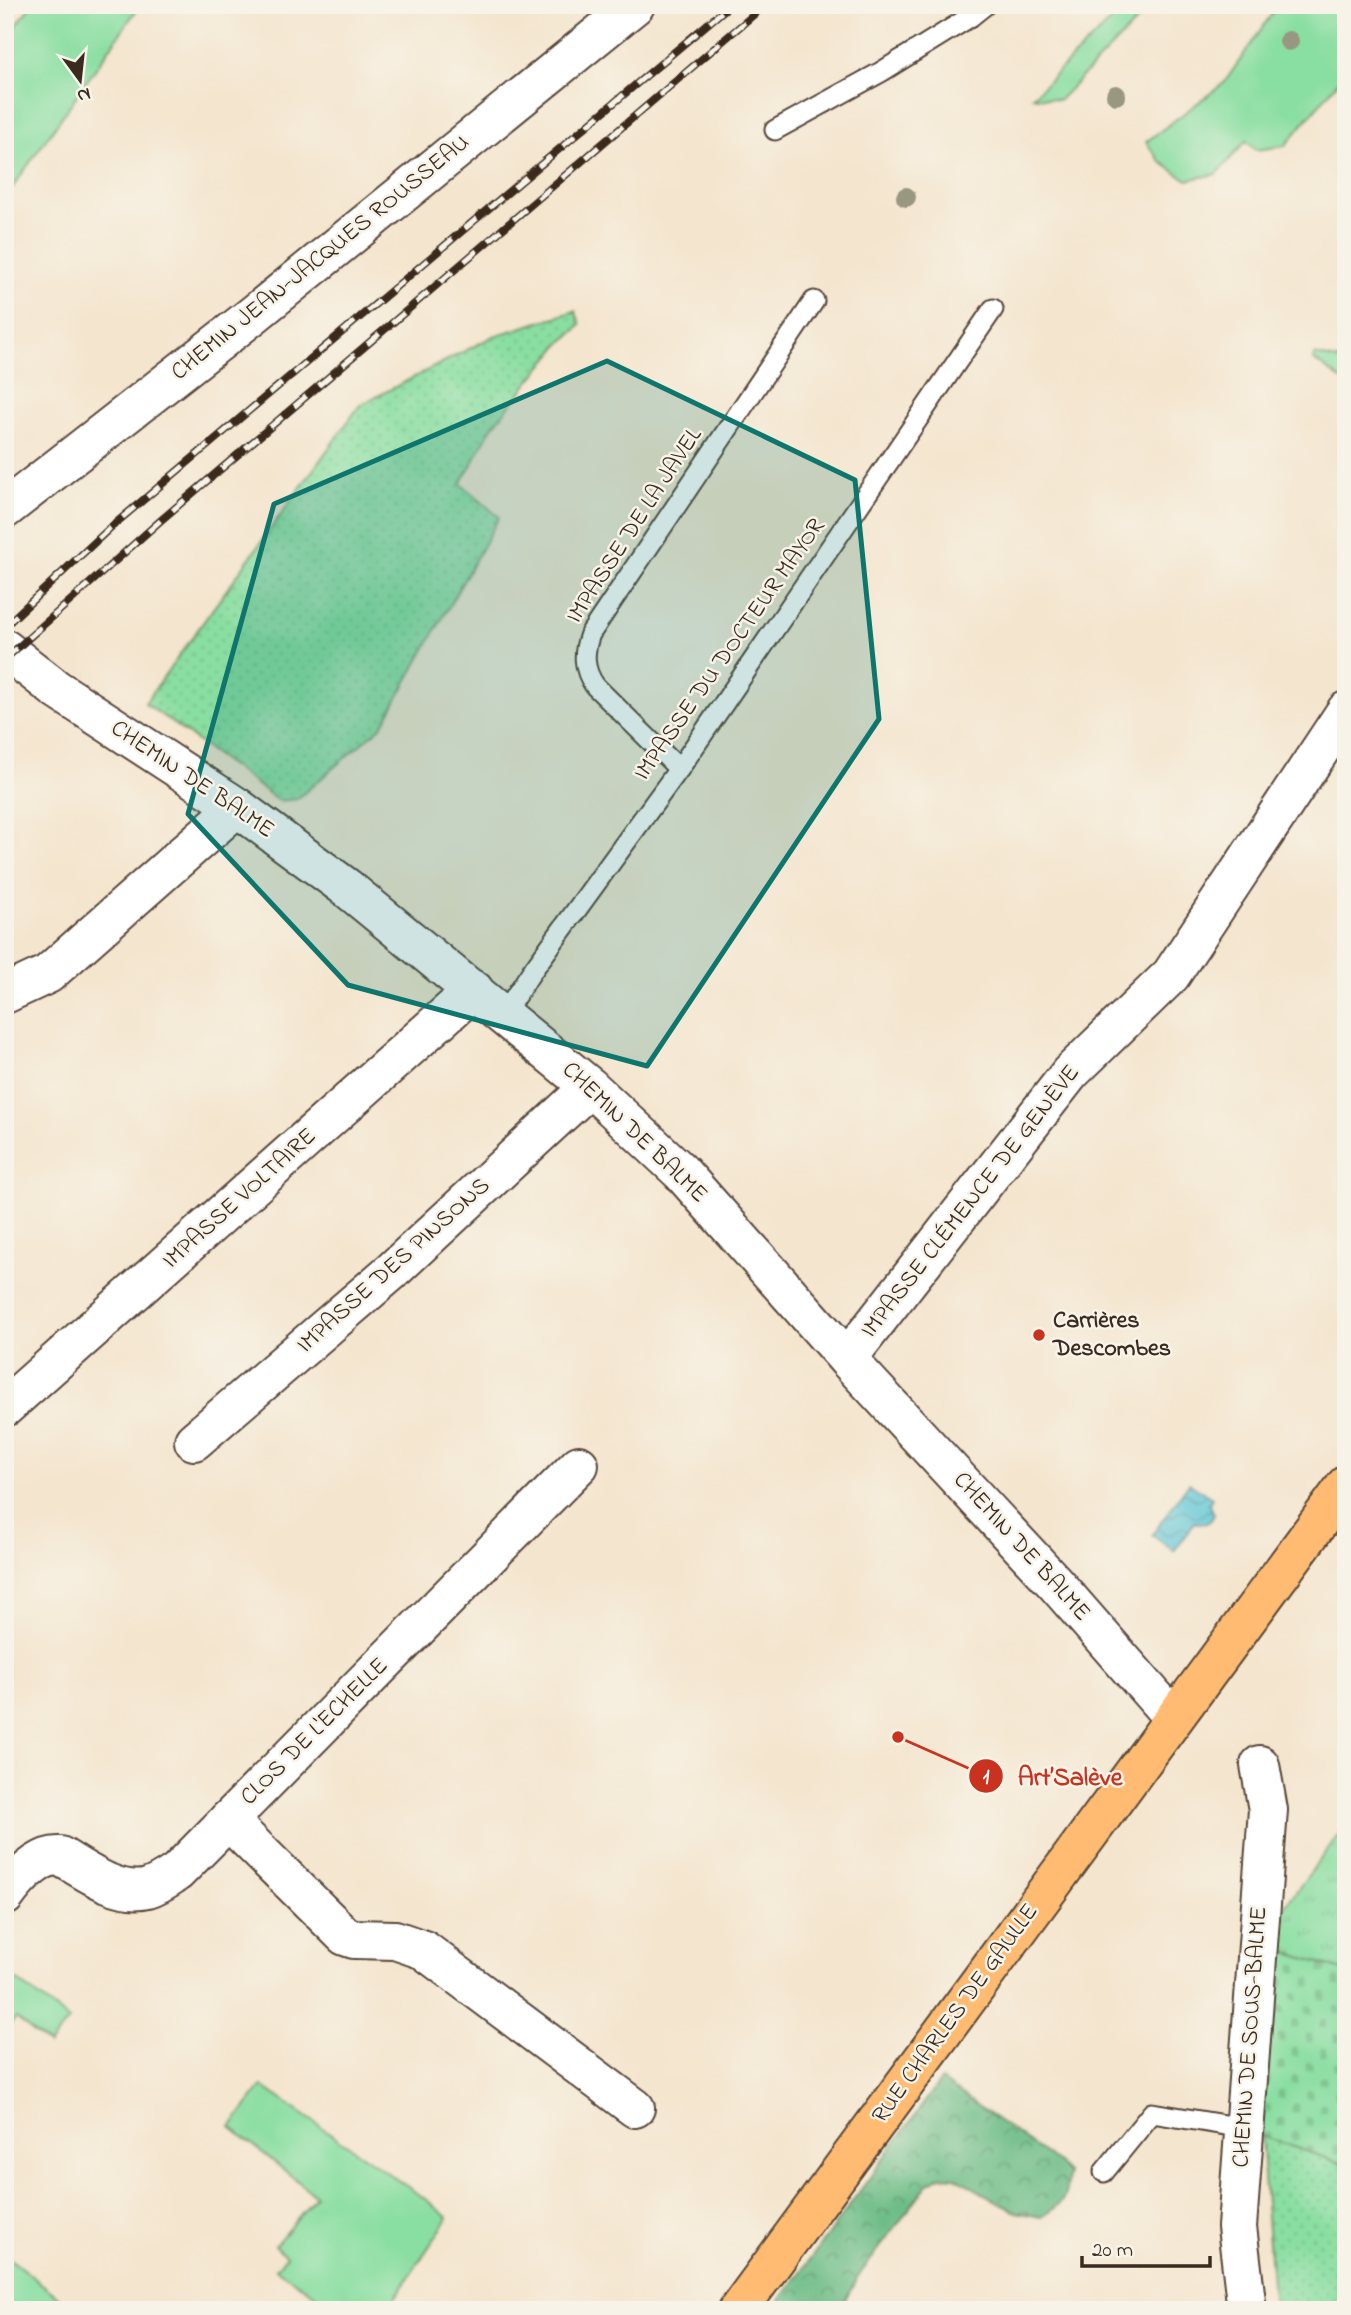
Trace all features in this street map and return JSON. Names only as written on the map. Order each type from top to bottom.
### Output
[{"type":"main road","name":"RUE CHARLES DE GAULLE","points":[[738,2310],[1346,1485]]},
{"type":"street","name":"CHEMIN JEAN-JACQUES ROUSSEAU","points":[[5,509],[252,316],[635,5]]},
{"type":"street","name":"CHEMIN DE BALME","points":[[5,649],[56,689],[237,807],[347,888],[590,1087],[681,1172],[847,1359],[1055,1583],[1173,1718]]},
{"type":"street","name":"IMPASSE CLÉMENCE DE GENÈVE","points":[[847,1359],[1070,1073],[1171,975],[1346,710]]},
{"type":"street","points":[[5,994],[48,974],[237,807]]},
{"type":"street","name":"IMPASSE VOLTAIRE","points":[[5,1407],[474,990]]},
{"type":"street","name":"IMPASSE DES PINSONS","points":[[194,1441],[392,1270],[590,1087]]},
{"type":"street","name":"CLOS DE L'ECHELLE","points":[[12,1888],[48,1857],[54,1855],[119,1886],[135,1889],[149,1888],[177,1872],[579,1465]]},
{"type":"street","name":"CHEMIN DE SOUS-BALME","points":[[1247,2310],[1237,2227],[1268,1810],[1260,1765]]},
{"type":"street","points":[[228,1821],[345,1936],[354,1939],[395,1940],[424,1950],[635,2108]]},
{"type":"lane","points":[[775,130],[881,72],[985,5]]},
{"type":"lane","name":"IMPASSE DE LA JAVEL","points":[[679,769],[595,686],[585,666],[586,645],[590,634],[814,301]]},
{"type":"lane","name":"IMPASSE DU DOCTEUR MAYOR","points":[[503,1015],[679,769],[993,309]]},
{"type":"lane","points":[[1104,2172],[1152,2113],[1243,2128]]},
{"type":"highlighted area","points":[[607,361],[855,480],[879,719],[647,1066],[348,985],[188,814],[274,504]]},
{"type":"green space","points":[[31,5],[140,5],[5,198],[5,42]]},
{"type":"green space","points":[[1127,5],[1153,5],[1059,100],[1033,96]]},
{"type":"green space","points":[[1278,5],[1346,5],[1346,72],[1285,146],[1256,150],[1246,141],[1217,174],[1187,180],[1161,162],[1146,142],[1224,83]]},
{"type":"green space","points":[[575,311],[581,325],[559,345],[492,427],[461,484],[499,517],[382,726],[297,799],[279,801],[145,703],[360,405],[494,336]]},
{"type":"green space","points":[[1315,355],[1346,362],[1346,383],[1314,360]]},
{"type":"green space","points":[[1346,1825],[1346,1971],[1272,1948],[1280,1913]]},
{"type":"green space","points":[[1272,1948],[1346,1971],[1346,2165],[1261,2136]]},
{"type":"green space","points":[[5,1971],[69,2020],[49,2045],[16,2018],[5,2033]]},
{"type":"green space","points":[[941,2080],[1058,2163],[1068,2173],[1063,2199],[1042,2217],[1016,2212],[955,2177],[940,2176],[928,2184],[857,2278],[840,2310],[773,2310]]},
{"type":"green space","points":[[262,2086],[428,2201],[448,2218],[387,2310],[339,2310],[276,2269],[286,2256],[275,2245],[316,2196],[231,2127]]},
{"type":"green space","points":[[1261,2136],[1346,2165],[1346,2310],[1274,2310]]},
{"type":"green space","points":[[5,2255],[75,2310],[5,2310]]},
{"type":"water","points":[[1189,1483],[1212,1498],[1209,1503],[1214,1514],[1207,1523],[1195,1522],[1174,1551],[1152,1535]]},
{"type":"railway","points":[[5,626],[110,528],[730,5]]},
{"type":"railway","points":[[5,659],[160,521],[765,5]]},
{"type":"place","name":"Carrières Descombes","points":[[1039,1335]]},
{"type":"place","name":"Art’Salève","points":[[898,1737]]}]
